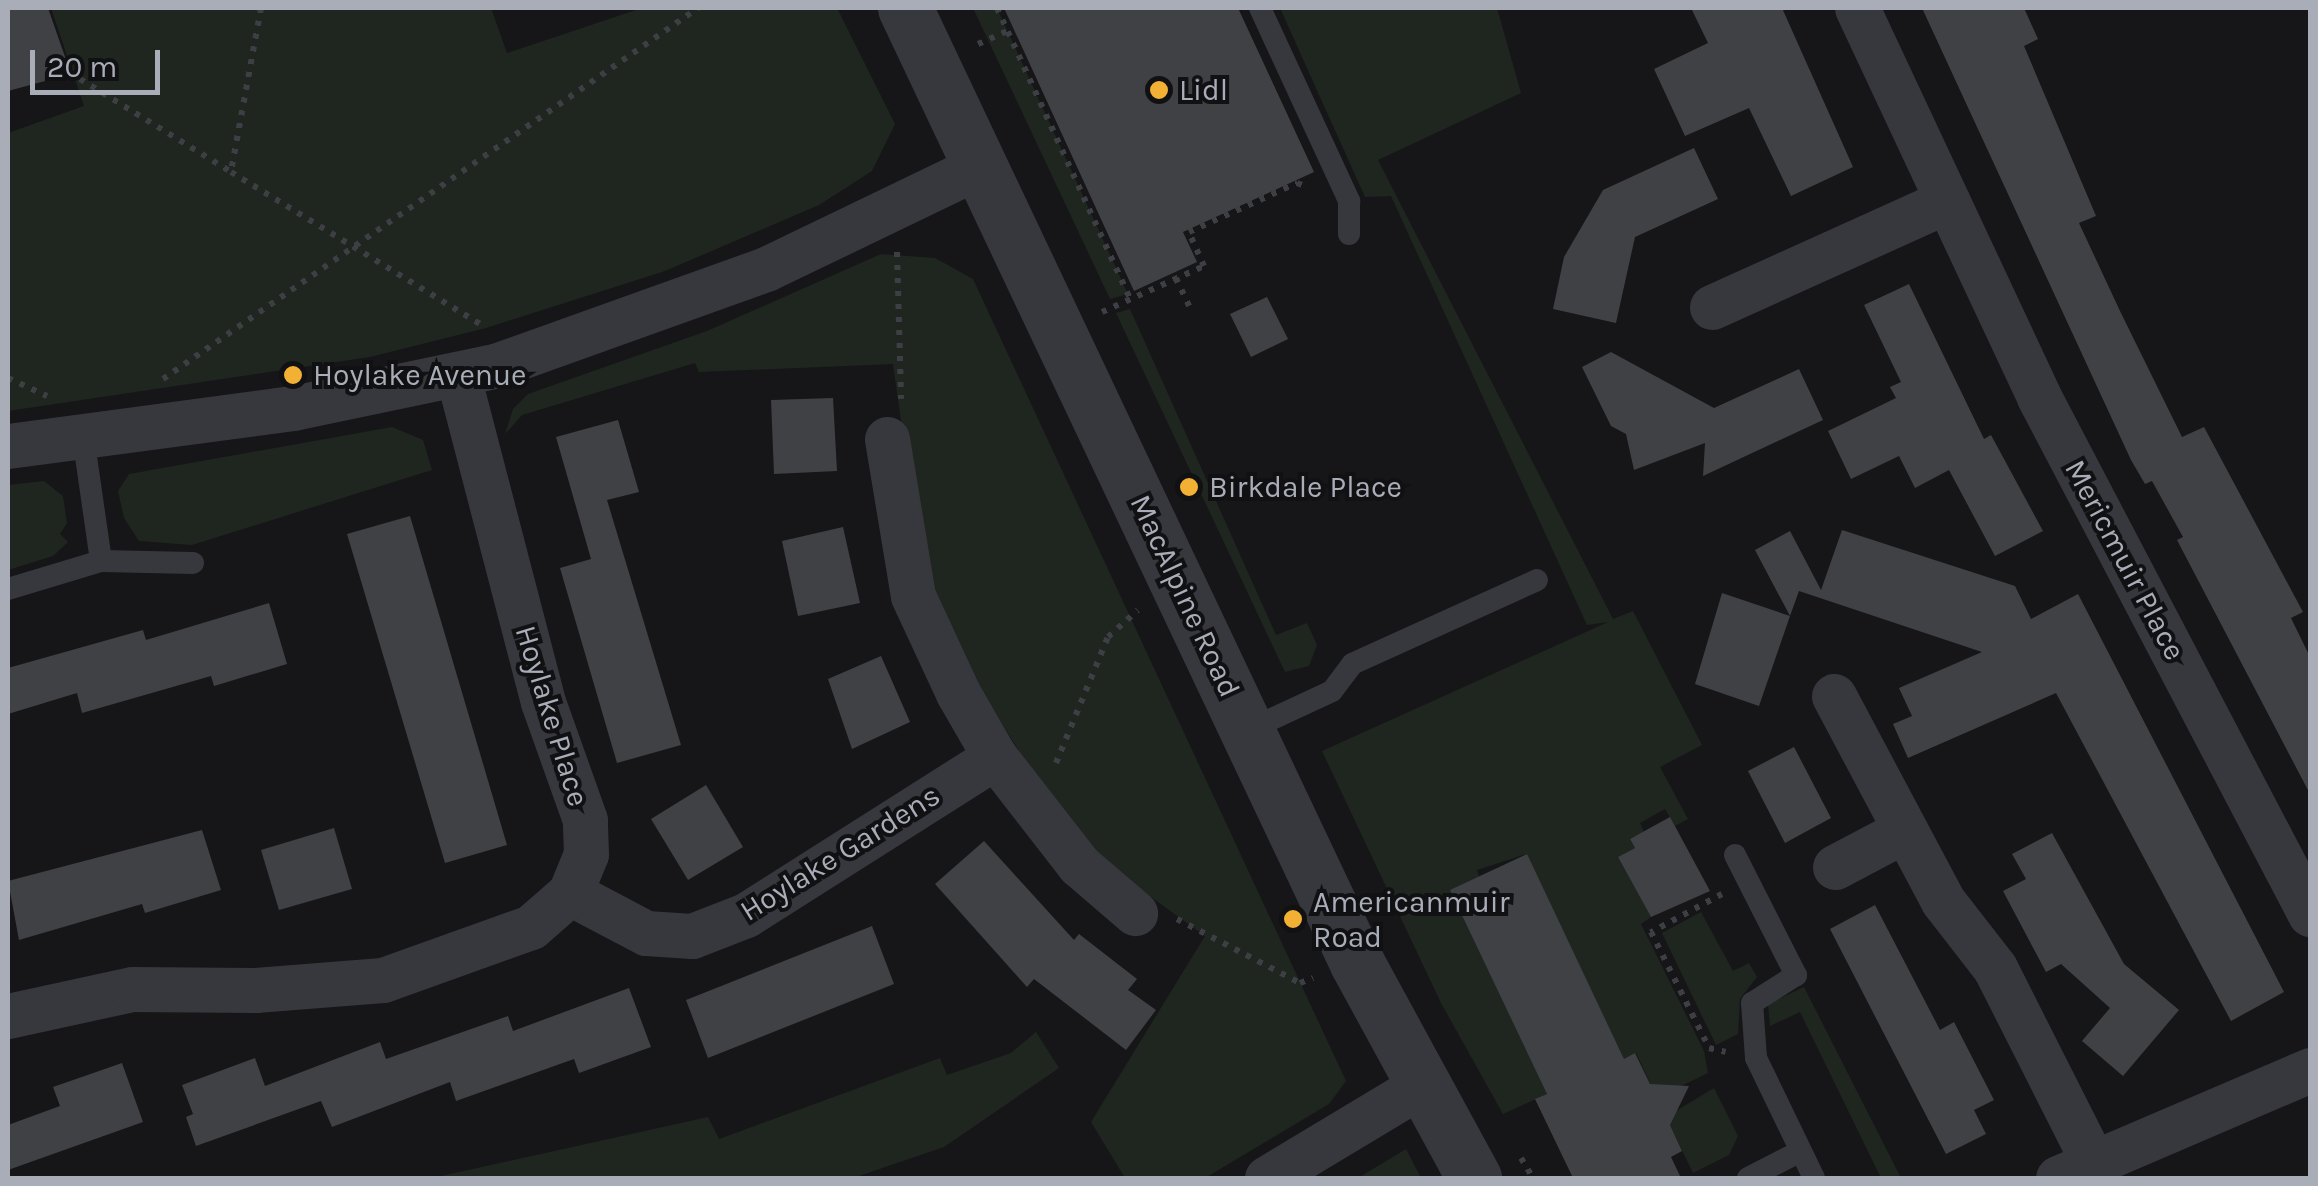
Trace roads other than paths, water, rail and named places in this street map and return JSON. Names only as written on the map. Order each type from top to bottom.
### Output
[{"type":"street","name":"MacAlpine Road","points":[[905,8],[1179,578],[1246,731],[1357,963],[1420,1086],[1474,1178]]},
{"type":"street","name":"Mericmuir Place","points":[[1856,8],[2039,397],[2310,914]]},
{"type":"street","points":[[8,446],[74,420],[293,408],[478,370],[766,269],[978,166]]},
{"type":"street","points":[[1712,307],[1947,201]]},
{"type":"street","name":"Hoylake Place","points":[[478,370],[543,702],[585,820],[586,854],[570,893]]},
{"type":"street","points":[[887,439],[913,596],[996,757],[1079,865],[1136,913]]},
{"type":"street","points":[[1834,696],[1943,902],[1996,968],[2075,1170],[2310,1070]]},
{"type":"street","name":"Hoylake Gardens","points":[[570,893],[646,933],[692,936],[746,915],[996,757]]},
{"type":"street","points":[[1835,868],[1904,830]]},
{"type":"street","points":[[8,1016],[132,989],[255,990],[382,980],[531,927],[570,893]]},
{"type":"street","points":[[1267,1178],[1420,1086]]},
{"type":"lane","points":[[1260,8],[1349,201],[1349,234]]},
{"type":"lane","points":[[74,420],[101,561]]},
{"type":"lane","points":[[8,588],[101,561],[193,564]]},
{"type":"lane","points":[[1246,731],[1332,691],[1352,664],[1537,580]]},
{"type":"lane","points":[[1735,855],[1796,975],[1752,1003],[1756,1058],[1814,1178]]},
{"type":"lane","points":[[1748,1178],[1800,1151]]},
{"type":"place","name":"Lidl","points":[[1159,90]]},
{"type":"place","name":"Hoylake Avenue","points":[[293,375]]},
{"type":"place","name":"Birkdale Place","points":[[1189,487]]},
{"type":"place","name":"Americanmuir Road","points":[[1293,919]]}]
